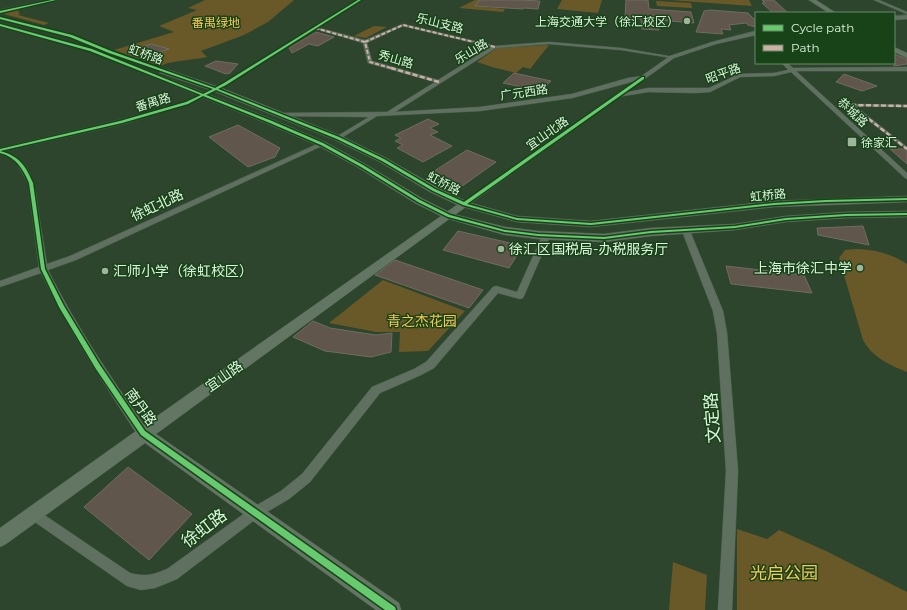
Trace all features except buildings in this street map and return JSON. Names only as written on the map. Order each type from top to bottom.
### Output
[{"type":"main road","points":[[0,9],[43,0]]},
{"type":"main road","points":[[0,12],[55,0]]},
{"type":"main road","points":[[805,0],[823,12]]},
{"type":"main road","points":[[812,0],[831,12]]},
{"type":"main road","name":"虹桥路","points":[[0,18],[71,36],[110,52],[216,89],[338,138],[383,160],[434,190],[464,204],[517,219],[591,224],[774,204],[826,200],[907,199]]},
{"type":"main road","name":"虹桥路","points":[[0,25],[80,46],[271,122],[322,144],[362,166],[419,201],[449,216],[505,231],[546,236],[604,238],[651,232],[735,227],[786,219],[846,215],[907,214]]},
{"type":"main road","points":[[895,44],[907,50]]},
{"type":"main road","points":[[895,50],[907,56]]},
{"type":"main road","name":"宜山路","points":[[0,538],[464,204]]},
{"type":"main road","name":"南丹路","points":[[143,434],[256,512],[392,610]]},
{"type":"street","name":"番禺路","points":[[0,151],[121,122],[187,103],[216,89],[360,0]]},
{"type":"street","points":[[876,0],[907,13]]},
{"type":"street","points":[[895,18],[907,17]]},
{"type":"street","name":"乐山支路","points":[[365,42],[403,25],[495,47]]},
{"type":"street","name":"秀山路","points":[[315,28],[365,42],[370,62],[439,82]]},
{"type":"street","name":"广元西路","points":[[282,115],[376,115],[462,111],[526,104],[572,96],[628,80],[643,78],[672,57],[728,38],[755,35]]},
{"type":"street","name":"乐山路","points":[[388,114],[495,47],[549,43],[621,49],[672,57]]},
{"type":"street","name":"恭城路","points":[[785,64],[907,177]]},
{"type":"street","name":"昭平路","points":[[617,95],[648,90],[708,90],[720,87],[737,76],[779,74],[792,70],[907,69]]},
{"type":"street","name":"宜山北路","points":[[464,204],[643,78]]},
{"type":"street","points":[[907,106],[851,105],[907,149]]},
{"type":"street","points":[[338,138],[376,115]]},
{"type":"street","name":"徐虹北路","points":[[0,284],[73,258],[322,144]]},
{"type":"street","name":"南丹路","points":[[0,151],[14,157],[25,170],[31,183],[43,269],[62,307],[98,367],[143,434]]},
{"type":"street","name":"文定路","points":[[686,231],[718,310],[722,333],[732,471],[725,610]]},
{"type":"street","name":"徐虹路","points":[[33,514],[127,579],[141,583],[155,581],[172,574],[256,512],[285,496],[306,478],[370,397],[384,385],[422,371],[430,365],[496,289],[520,296],[546,236]]},
{"type":"green space","name":"番禺绿地","points":[[205,0],[294,0],[268,22],[244,35],[201,51],[207,57],[172,62],[160,66],[114,50],[174,32],[159,26],[197,10],[188,8]]},
{"type":"green space","points":[[475,0],[485,0],[475,6],[505,9],[503,12],[459,8]]},
{"type":"green space","points":[[562,0],[602,0],[598,13],[557,9]]},
{"type":"green space","points":[[669,0],[749,0],[752,6]]},
{"type":"green space","points":[[656,1],[691,3],[692,8],[657,6]]},
{"type":"green space","points":[[21,8],[18,12],[20,14],[18,15],[49,23],[44,25],[0,13]]},
{"type":"green space","points":[[374,26],[387,27],[366,38],[354,36]]},
{"type":"green space","points":[[549,45],[530,69],[523,67],[516,73],[477,62],[497,48]]},
{"type":"green space","points":[[856,249],[883,253],[895,257],[907,264],[907,372],[876,356],[863,340],[839,258],[845,250]]},
{"type":"green space","name":"青之杰花园","points":[[383,280],[465,311],[428,351],[399,352],[400,332],[376,332],[329,323]]},
{"type":"green space","name":"光启公园","points":[[737,529],[767,539],[779,530],[826,551],[907,592],[907,610],[737,610]]},
{"type":"green space","points":[[673,562],[707,575],[705,610],[669,610]]},
{"type":"marked path","points":[[365,42],[403,25],[495,47]]},
{"type":"marked path","points":[[315,28],[365,42],[370,62],[439,82]]},
{"type":"marked path","points":[[851,105],[907,149]]},
{"type":"marked path","points":[[851,105],[907,106]]},
{"type":"cycle path","points":[[0,12],[55,0]]},
{"type":"cycle path","points":[[0,150],[121,122],[187,103],[225,84],[360,0]]},
{"type":"cycle path","points":[[0,18],[71,36],[110,52],[216,89],[338,138],[383,160],[434,190],[464,204],[517,219],[591,224],[774,204],[907,199]]},
{"type":"cycle path","points":[[0,25],[91,50],[271,122],[322,144],[362,166],[419,201],[449,216],[505,231],[538,235],[604,238],[651,232],[735,227],[786,219],[846,215],[907,214]]},
{"type":"cycle path","points":[[464,204],[643,78]]},
{"type":"cycle path","points":[[0,152],[16,159],[23,167],[31,183],[43,269],[62,307],[98,367],[143,433],[392,610]]},
{"type":"place","name":"上海交通大学（徐汇校区）","points":[[687,21]]},
{"type":"place","name":"徐家汇","points":[[852,142]]},
{"type":"place","name":"徐汇区国税局-办税服务厅","points":[[501,249]]},
{"type":"place","name":"上海市徐汇中学","points":[[860,268]]},
{"type":"place","name":"汇师小学（徐虹校区）","points":[[105,271]]}]
